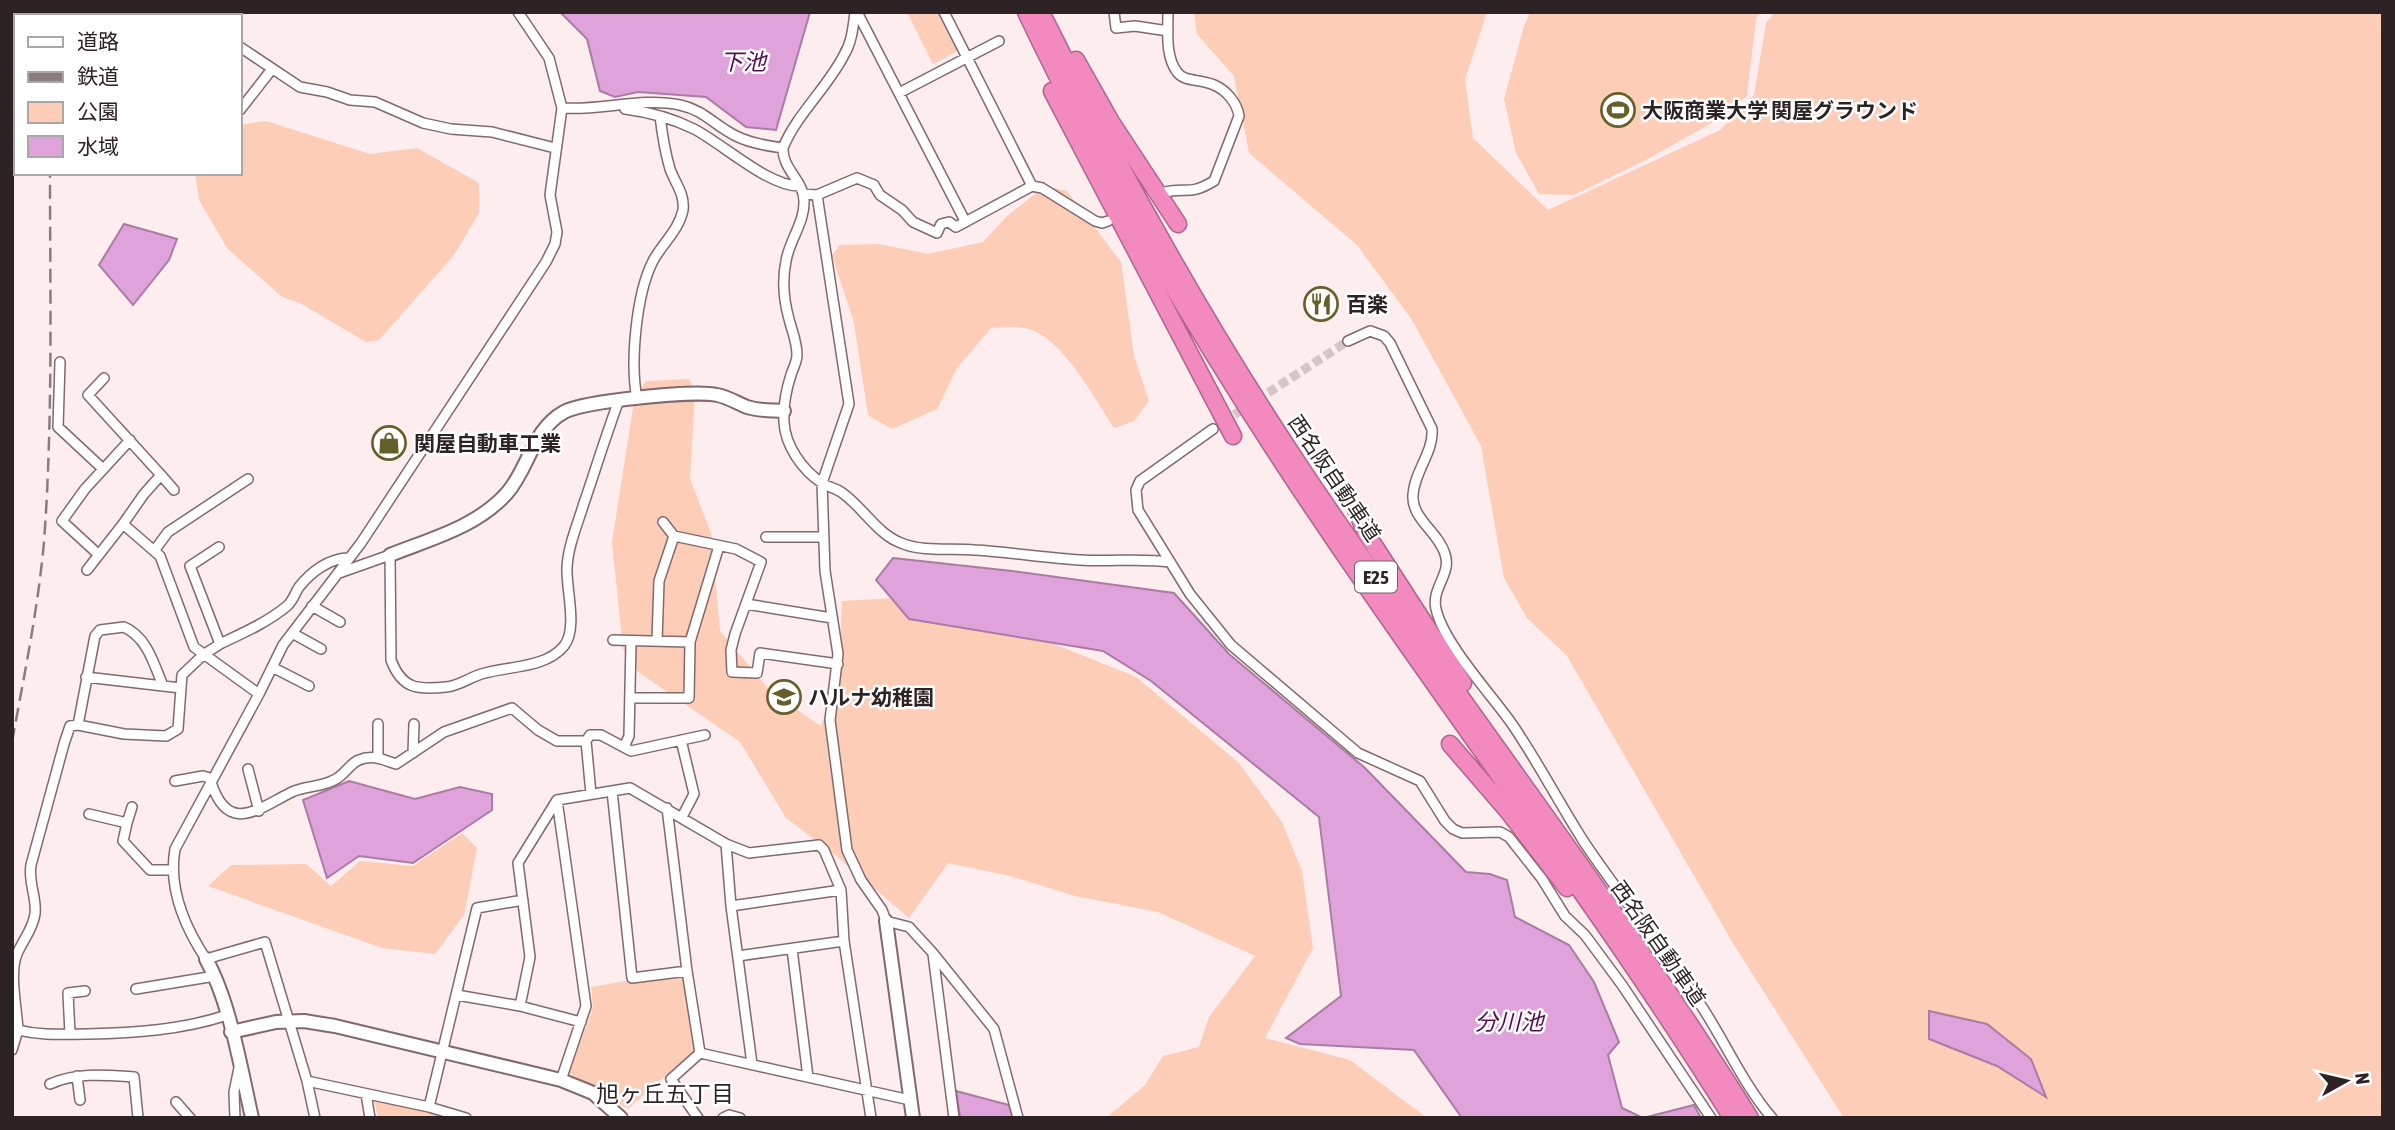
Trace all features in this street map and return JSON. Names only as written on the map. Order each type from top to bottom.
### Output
[{"type":"highway","name":"西名阪自動車道","points":[[1026,12],[1055,73],[1143,237],[1252,417],[1366,586],[1602,919],[1732,1118]]},
{"type":"highway","name":"西名阪自動車道","points":[[1041,12],[1120,168],[1189,287],[1286,444],[1383,588],[1665,986],[1750,1118]]},
{"type":"highway","points":[[1049,12],[1111,122],[1178,224]]},
{"type":"highway","points":[[1055,73],[1051,88],[1233,436]]},
{"type":"highway","points":[[1356,510],[1366,533],[1543,802],[1543,814]]},
{"type":"highway","points":[[1450,744],[1507,810],[1585,912],[1602,919]]},
{"type":"street","points":[[252,1118],[215,976],[189,934],[178,905],[172,870],[175,849],[212,781],[251,689],[272,667],[292,633],[349,558],[461,394],[547,262],[555,244],[557,232],[550,195],[562,108],[549,58],[518,12]]},
{"type":"street","points":[[856,12],[965,221]]},
{"type":"street","points":[[856,12],[843,58],[783,148],[785,162],[802,190],[803,212],[791,242],[784,276],[786,306],[795,338],[797,358],[787,389],[784,411],[784,424],[792,448],[806,470],[850,499],[889,537],[901,543],[1080,560],[1170,562]]},
{"type":"street","points":[[944,12],[1032,186]]},
{"type":"street","points":[[1114,12],[1116,28],[1135,26],[1168,31]]},
{"type":"street","points":[[1164,192],[1194,192],[1214,181],[1239,116],[1238,109],[1216,83],[1181,76],[1175,69],[1169,55],[1168,12]]},
{"type":"street","points":[[899,93],[999,41]]},
{"type":"street","points":[[242,48],[300,87],[337,94],[350,100],[375,102],[423,124],[492,132],[555,148]]},
{"type":"street","points":[[242,107],[272,69]]},
{"type":"street","points":[[562,108],[584,110],[657,102],[681,105],[700,111],[737,137],[783,148]]},
{"type":"street","points":[[613,107],[660,116],[700,133],[763,174],[817,195],[857,178],[874,186],[880,195],[902,210],[913,222],[937,233],[941,224],[949,222],[956,227],[1032,186],[1042,187],[1095,221],[1108,221]]},
{"type":"street","points":[[638,399],[633,362],[646,282],[653,261],[681,218],[683,207],[682,197],[670,170],[660,116]]},
{"type":"street","points":[[817,195],[849,404],[822,483],[825,571],[838,664],[830,710],[844,834],[853,866],[882,910],[886,921],[913,1118]]},
{"type":"street","points":[[1348,341],[1370,331],[1384,336],[1395,352],[1432,429],[1431,443],[1413,489],[1413,501],[1446,555],[1446,570],[1435,593],[1436,610],[1445,630],[1511,724],[1584,842],[1704,1010],[1751,1092],[1772,1118]]},
{"type":"street","points":[[60,362],[58,427],[103,469]]},
{"type":"street","points":[[104,378],[88,395],[174,489]]},
{"type":"street","points":[[337,573],[464,526],[481,516],[508,492],[537,438],[549,423],[565,411],[581,405],[704,393],[725,397],[753,408],[784,411]]},
{"type":"street","points":[[390,555],[391,660],[402,680],[426,689],[453,687],[483,673],[553,657],[566,644],[571,621],[567,568],[572,539],[619,400]]},
{"type":"street","points":[[1213,429],[1140,481],[1136,491],[1138,510],[1190,594],[1231,645],[1342,741],[1372,761],[1420,781],[1445,821],[1453,828],[1462,833],[1500,832],[1509,836],[1542,879],[1565,916],[1585,935],[1622,985],[1711,1118]]},
{"type":"street","points":[[99,555],[62,521],[85,489],[130,440]]},
{"type":"street","points":[[87,570],[161,475]]},
{"type":"street","points":[[154,551],[168,532],[248,479]]},
{"type":"street","points":[[663,522],[674,536],[736,549],[761,562],[731,650],[732,672],[757,673],[760,653],[838,664]]},
{"type":"street","points":[[123,524],[154,551],[166,566],[194,647],[251,689]]},
{"type":"street","points":[[657,641],[659,581],[674,536]]},
{"type":"street","points":[[766,537],[823,537]]},
{"type":"street","points":[[630,698],[689,698],[690,642],[719,546]]},
{"type":"street","points":[[219,547],[190,566],[220,644]]},
{"type":"street","points":[[12,1050],[18,1030],[14,967],[17,954],[35,917],[36,903],[29,876],[70,726],[78,725],[124,734],[166,736],[178,729],[183,675],[203,655],[290,604],[310,574],[337,558],[349,558]]},
{"type":"street","points":[[747,604],[832,618]]},
{"type":"street","points":[[312,606],[340,622]]},
{"type":"street","points":[[78,725],[95,636],[100,630],[124,627],[136,632],[146,647],[163,686]]},
{"type":"street","points":[[292,633],[321,649]]},
{"type":"street","points":[[613,640],[690,642]]},
{"type":"street","points":[[624,747],[629,736],[631,641]]},
{"type":"street","points":[[272,667],[309,686]]},
{"type":"street","points":[[86,677],[181,688]]},
{"type":"street","points":[[175,781],[202,776],[212,781],[218,798],[233,813],[243,816],[259,811],[295,791],[332,782],[358,760],[378,758],[396,764],[444,732],[512,708],[538,730],[557,741],[586,741]]},
{"type":"street","points":[[377,724],[378,758]]},
{"type":"street","points":[[414,724],[414,753]]},
{"type":"street","points":[[592,794],[586,741],[590,736],[601,735],[631,751],[705,735]]},
{"type":"street","points":[[681,740],[694,794],[682,817]]},
{"type":"street","points":[[248,769],[259,811]]},
{"type":"street","points":[[520,1006],[530,957],[518,863],[557,800],[630,788],[726,844],[755,854],[819,845],[824,850],[841,890],[844,941],[871,1118]]},
{"type":"street","points":[[612,791],[632,978],[687,971]]},
{"type":"street","points":[[557,800],[586,1006],[561,1080]]},
{"type":"street","points":[[132,807],[123,841],[150,870],[172,870]]},
{"type":"street","points":[[667,808],[700,1053]]},
{"type":"street","points":[[89,814],[128,823]]},
{"type":"street","points":[[726,844],[731,906],[752,1064]]},
{"type":"street","points":[[731,906],[841,890]]},
{"type":"street","points":[[429,1107],[477,908],[523,900]]},
{"type":"street","points":[[886,921],[909,927],[994,1029],[1018,1118]]},
{"type":"street","points":[[738,956],[844,941]]},
{"type":"street","points":[[206,959],[265,942],[307,1081],[315,1118]]},
{"type":"street","points":[[792,949],[808,1077]]},
{"type":"street","points":[[932,952],[954,1118]]},
{"type":"street","points":[[136,989],[215,976]]},
{"type":"street","points":[[70,1034],[68,993],[85,991]]},
{"type":"street","points":[[457,995],[520,1006],[581,1022]]},
{"type":"street","points":[[18,1030],[41,1035],[135,1033],[227,1015]]},
{"type":"street","points":[[231,1032],[264,1023],[289,1021],[335,1026],[561,1080],[593,1093],[621,1118]]},
{"type":"street","points":[[700,1053],[910,1100]]},
{"type":"street","points":[[698,1118],[671,1079],[700,1053]]},
{"type":"street","points":[[235,1118],[233,1093],[240,1067]]},
{"type":"street","points":[[77,1076],[80,1100]]},
{"type":"street","points":[[50,1084],[77,1076],[134,1077],[138,1118]]},
{"type":"street","points":[[307,1081],[429,1107],[466,1118]]},
{"type":"street","points":[[366,1094],[370,1118]]},
{"type":"street","points":[[176,1102],[190,1118]]},
{"type":"street","points":[[723,1118],[729,1115],[740,1118]]},
{"type":"green space","points":[[907,12],[941,12],[959,47],[956,52],[933,64]]},
{"type":"green space","points":[[1194,12],[1487,12],[1465,79],[1473,138],[1548,210],[1720,130],[1754,95],[1766,23],[1775,12],[2383,12],[2383,1118],[1844,1118],[1734,945],[1567,656],[1527,618],[1504,578],[1481,446],[1412,320],[1357,245],[1249,153],[1234,76],[1197,34]]},
{"type":"green space","name":"大阪商業大学 関屋グラウンド","points":[[1530,12],[1762,12],[1756,18],[1747,96],[1715,121],[1644,161],[1574,195],[1539,194],[1516,153],[1504,99]]},
{"type":"green space","points":[[266,121],[370,154],[417,148],[479,183],[479,213],[454,255],[379,340],[366,342],[300,303],[282,297],[227,248],[199,200],[195,175],[242,175],[242,125]]},
{"type":"green space","points":[[1045,186],[1067,191],[1121,262],[1134,356],[1149,401],[1134,421],[1114,428],[1087,385],[1063,354],[1037,333],[1016,327],[991,328],[957,368],[937,409],[892,429],[868,415],[854,323],[832,255],[840,245],[879,244],[928,254],[983,242],[1006,217]]},
{"type":"green space","points":[[689,379],[695,391],[690,479],[711,533],[720,631],[772,693],[821,726],[839,675],[842,601],[898,598],[979,617],[1136,677],[1239,763],[1282,822],[1302,871],[1313,948],[1265,1038],[1350,1060],[1427,1118],[1106,1118],[1145,1085],[1163,1056],[1199,1047],[1209,1017],[1255,956],[1158,912],[1075,896],[1010,876],[948,863],[909,918],[834,854],[786,818],[740,742],[634,669],[623,649],[612,542],[635,395],[646,381]]},
{"type":"green space","points":[[462,833],[477,848],[464,915],[435,954],[382,948],[208,886],[231,865],[306,864],[331,886],[360,861],[413,866]]},
{"type":"green space","points":[[684,971],[695,1050],[628,1109],[569,1073],[593,1007],[591,987]]},
{"type":"green space","points":[[374,1099],[450,1116],[378,1118]]},
{"type":"water","name":"下池","points":[[560,12],[810,12],[776,130],[746,127],[706,97],[638,92],[615,97],[600,91],[587,39]]},
{"type":"water","points":[[124,224],[177,239],[169,260],[133,305],[99,265]]},
{"type":"water","name":"分川池","points":[[893,558],[1174,593],[1229,654],[1365,768],[1466,872],[1490,874],[1507,880],[1515,917],[1569,945],[1594,982],[1619,1042],[1608,1055],[1622,1108],[1643,1118],[1462,1118],[1414,1050],[1300,1044],[1286,1038],[1341,996],[1319,817],[1151,681],[1103,651],[909,619],[876,580]]},
{"type":"water","points":[[349,781],[415,799],[460,787],[492,794],[492,810],[413,863],[359,856],[327,878],[303,800]]},
{"type":"water","points":[[1929,1011],[1987,1024],[2031,1059],[2046,1097],[1997,1066],[1929,1039]]},
{"type":"water","points":[[956,1091],[1009,1105],[1013,1118],[960,1117]]},
{"type":"water","points":[[1694,1105],[1701,1118],[1643,1118]]},
{"type":"tunnel","points":[[1223,422],[1348,341]]},
{"type":"railway","points":[[12,742],[44,542],[50,404],[50,175]]},
{"type":"place","name":"大阪商業大学 関屋グラウンド","points":[[1618,110]]},
{"type":"place","name":"百楽","points":[[1321,304]]},
{"type":"place","name":"関屋自動車工業","points":[[389,443]]},
{"type":"place","name":"ハルナ幼稚園","points":[[784,697]]},
{"type":"district","name":"旭ヶ丘五丁目","points":[[665,1094]]}]
